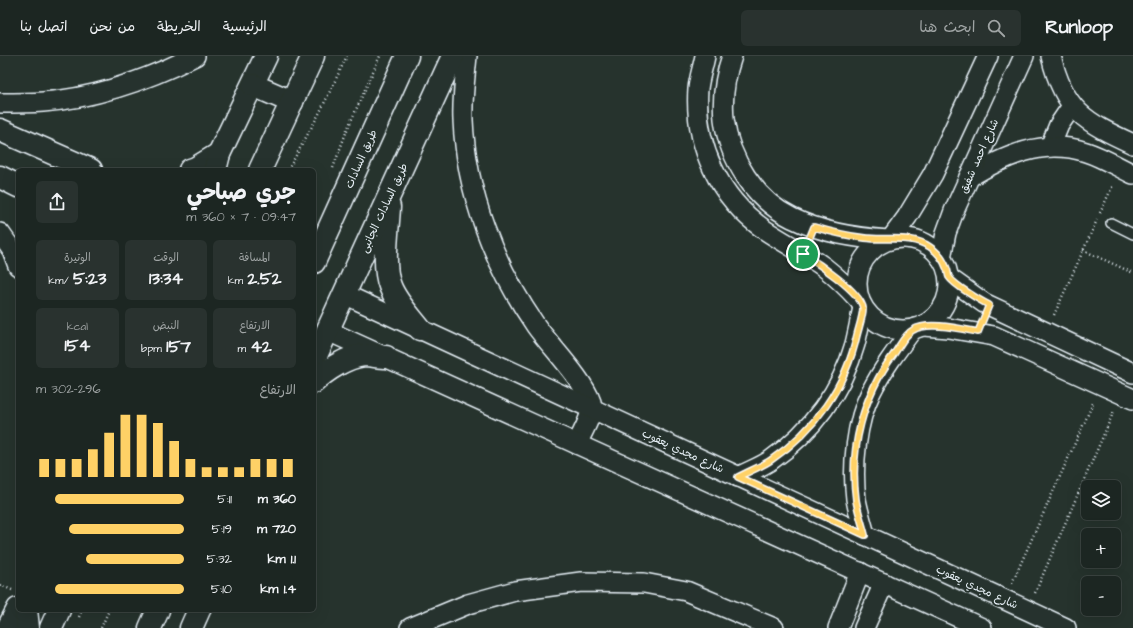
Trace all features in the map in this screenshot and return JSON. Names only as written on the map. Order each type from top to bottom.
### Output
[{"type":"street","points":[[0,103],[44,102],[85,96],[126,86],[166,71],[195,56]]},
{"type":"street","points":[[196,168],[214,165],[266,56]]},
{"type":"street","points":[[261,168],[313,56]]},
{"type":"street","name":"طريق السادات","points":[[316,258],[407,56]]},
{"type":"street","name":"طريق السادات الجانبى","points":[[316,356],[453,56]]},
{"type":"street","points":[[467,56],[463,118],[466,155],[474,192],[485,228],[499,262],[516,295],[537,326],[582,385],[590,400],[592,409],[577,444]]},
{"type":"street","points":[[705,56],[698,88],[698,121],[705,153],[719,182],[739,208],[764,230],[822,266],[841,281],[872,319],[884,327],[897,331],[918,328],[948,328],[994,336],[1127,396]]},
{"type":"street","points":[[732,56],[724,88],[724,119],[732,150],[746,177],[767,201],[791,217],[814,227],[840,234],[865,238],[890,240],[905,238],[919,241],[931,248],[941,258],[949,278],[947,301],[942,311],[934,320],[918,328],[889,361],[871,393],[859,427],[855,471],[856,500],[865,535]]},
{"type":"street","points":[[738,477],[776,456],[799,438],[823,410],[842,379],[855,344],[861,304],[856,285],[858,270],[865,257],[876,246],[890,240],[910,212],[933,174],[988,56]]},
{"type":"street","name":"شارع احمد شفيق","points":[[941,258],[946,233],[969,177],[1024,56]]},
{"type":"street","points":[[1051,56],[1055,72],[1072,106],[1085,119],[1100,129],[1133,144]]},
{"type":"street","points":[[253,85],[292,102]]},
{"type":"street","points":[[1050,146],[1059,125],[1072,106]]},
{"type":"street","points":[[0,130],[86,168]]},
{"type":"street","points":[[969,177],[994,163],[1013,155],[1030,149],[1050,146],[1067,147],[1087,152],[1127,171]]},
{"type":"street","points":[[0,177],[16,185]]},
{"type":"street","points":[[389,196],[386,252],[387,275],[395,296],[420,329]]},
{"type":"street","points":[[803,254],[814,227]]},
{"type":"street","points":[[0,233],[12,250],[16,261]]},
{"type":"street","points":[[949,278],[966,291],[989,305],[1133,373]]},
{"type":"street","name":"شارع مجدي يعقوب","points":[[344,294],[1066,628]]},
{"type":"street","points":[[978,332],[989,305]]},
{"type":"street","points":[[328,331],[982,628]]},
{"type":"street","points":[[316,380],[333,367],[348,360],[364,355],[386,357]]},
{"type":"street","points":[[838,628],[860,572]]},
{"type":"street","points":[[410,628],[468,604],[515,591],[581,582],[628,582],[644,583],[686,591],[774,628]]},
{"type":"street","points":[[864,628],[884,583]]},
{"type":"street","points":[[8,628],[16,612]]},
{"type":"street","points":[[26,612],[28,628]]},
{"type":"street","points":[[51,628],[58,612]]},
{"type":"street","points":[[150,628],[157,612]]},
{"type":"street","points":[[191,628],[198,612]]},
{"type":"lane","points":[[1111,224],[1133,234]]},
{"type":"path","points":[[289,168],[319,114],[347,56]]},
{"type":"path","points":[[330,174],[347,130],[380,56]]},
{"type":"path","points":[[1046,332],[1083,250],[1127,171]]},
{"type":"path","points":[[1083,250],[1133,273]]},
{"type":"path","points":[[1005,600],[1101,384]]},
{"type":"path","points":[[1028,610],[1127,396]]},
{"type":"path","points":[[0,585],[16,592]]},
{"type":"path","points":[[101,628],[109,612]]},
{"type":"route","points":[[814,227],[840,234],[865,238],[889,240],[905,238],[919,241],[931,248],[941,258],[949,278],[966,291],[989,305],[978,332],[924,326],[912,330],[889,361],[871,393],[859,427],[854,463],[856,500],[865,535],[738,477],[770,461],[799,438],[823,410],[842,379],[855,344],[863,308],[859,300],[841,281],[822,266],[803,254],[814,227]]}]
